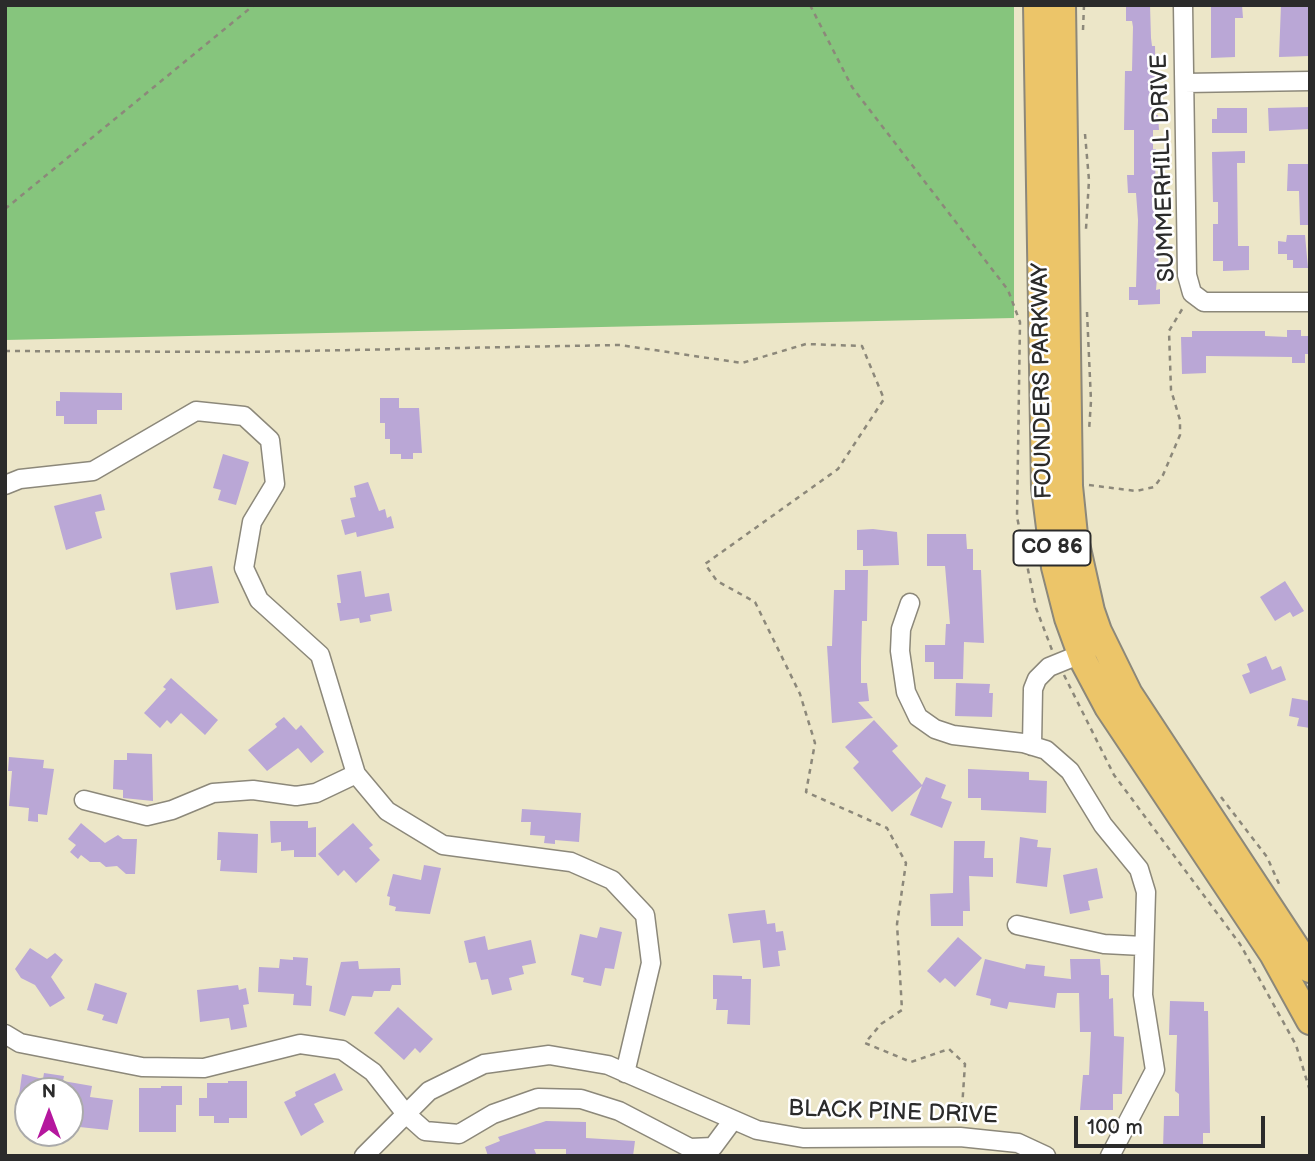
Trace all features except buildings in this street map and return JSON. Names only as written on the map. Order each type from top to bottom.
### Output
[{"type":"highway","name":"FOUNDERS PARKWAY","points":[[1037,5],[1045,488],[1055,567],[1081,654],[1108,707],[1273,954],[1310,1021]]},
{"type":"highway","name":"FOUNDERS PARKWAY","points":[[1062,5],[1069,486],[1074,535],[1091,611],[1129,694],[1310,969]]},
{"type":"street","name":"SUMMERHILL DRIVE","points":[[1183,5],[1187,275],[1192,293],[1205,302],[1310,302]]},
{"type":"street","points":[[1185,83],[1310,81]]},
{"type":"street","points":[[5,485],[20,479],[93,471],[196,411],[244,416],[271,440],[275,484],[253,522],[244,568],[258,600],[320,655],[356,774],[387,811],[443,845],[571,862],[612,880],[645,915],[651,963],[625,1073]]},
{"type":"street","points":[[910,603],[901,629],[900,651],[906,692],[918,717],[935,729],[953,735],[1046,750],[1070,771],[1103,825],[1139,869],[1146,892],[1143,995],[1155,1070],[1110,1156]]},
{"type":"street","points":[[1032,746],[1033,689],[1037,679],[1049,667],[1081,654]]},
{"type":"street","points":[[84,800],[147,816],[172,810],[212,793],[253,790],[296,796],[316,793],[356,774]]},
{"type":"street","points":[[1017,925],[1104,944],[1143,946]]},
{"type":"street","points":[[5,1034],[20,1043],[142,1067],[204,1068],[300,1044],[342,1050],[373,1072],[406,1114],[425,1131],[459,1134],[493,1114],[538,1098],[581,1099],[620,1111],[690,1148],[713,1147],[733,1120]]},
{"type":"street","name":"BLACK PINE DRIVE","points":[[365,1156],[429,1091],[484,1064],[549,1055],[608,1065],[757,1130],[803,1138],[960,1137],[1018,1143],[1046,1156]]},
{"type":"path","points":[[5,209],[254,5]]},
{"type":"path","points":[[810,5],[852,87],[1008,290],[1020,322],[1018,344]]},
{"type":"path","points":[[1083,37],[1084,5]]},
{"type":"path","points":[[1083,124],[1089,180],[1086,231]]},
{"type":"path","points":[[1082,484],[1136,491],[1154,487],[1163,475],[1180,435],[1180,420],[1171,390],[1169,331],[1192,293]]},
{"type":"path","points":[[1086,306],[1091,401],[1088,436]]},
{"type":"path","points":[[5,351],[245,352],[620,345],[742,363],[806,344],[862,346],[884,399],[838,469],[705,564],[716,581],[755,603],[800,694],[815,743],[806,792],[887,828],[906,863],[897,923],[902,1010],[881,1024],[865,1043],[911,1062],[949,1049],[965,1064],[960,1137]]},
{"type":"path","points":[[1214,788],[1267,857],[1283,893]]},
{"type":"green space","points":[[5,5],[1014,5],[1014,318],[5,340]]}]
